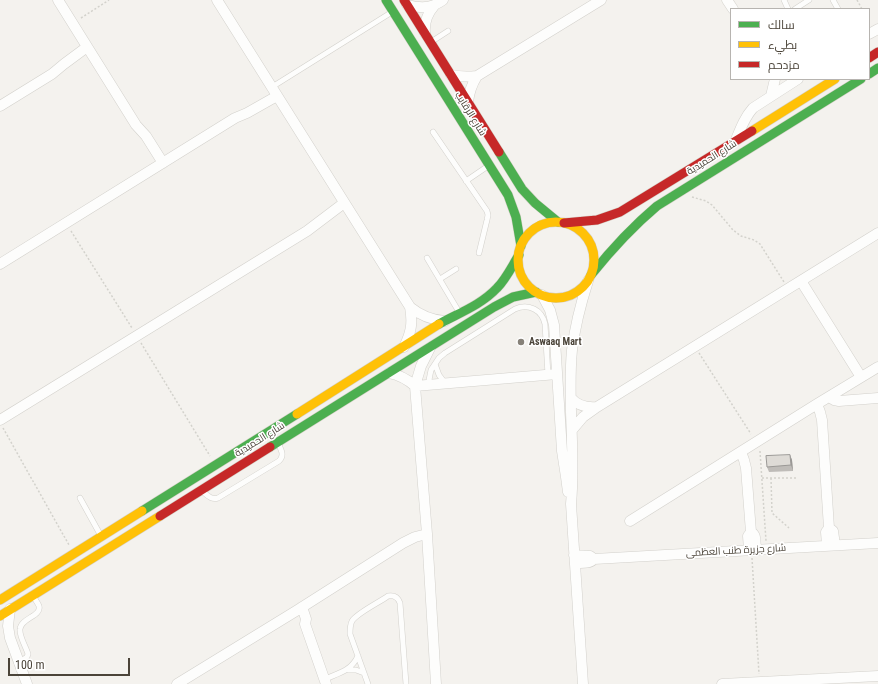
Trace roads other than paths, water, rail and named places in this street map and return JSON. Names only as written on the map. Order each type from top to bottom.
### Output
[{"type":"street","points":[[58,0],[136,125],[146,136],[161,164]]},
{"type":"street","points":[[217,0],[410,307],[427,318],[445,321]]},
{"type":"street","name":"شارع الرقايب","points":[[386,0],[508,195],[516,217],[520,251]]},
{"type":"street","points":[[428,39],[425,27],[426,19],[434,6],[443,0]]},
{"type":"street","points":[[405,2],[420,7],[434,6]]},
{"type":"street","name":"شارع الرقايب","points":[[405,2],[522,189],[535,203],[561,222]]},
{"type":"street","points":[[468,102],[472,84],[478,76],[594,2]]},
{"type":"street","points":[[0,106],[52,74],[62,70],[89,50]]},
{"type":"street","points":[[450,75],[459,77],[478,76]]},
{"type":"street","points":[[772,96],[775,80]]},
{"type":"street","points":[[735,142],[743,121],[752,108],[772,96],[792,80]]},
{"type":"street","name":"شارع الحميدية","points":[[561,222],[592,221],[604,219],[616,214],[833,80]]},
{"type":"street","name":"شارع الحميدية","points":[[590,278],[622,238],[658,206],[684,188],[859,80]]},
{"type":"street","points":[[0,264],[235,118],[247,113],[274,91]]},
{"type":"street","points":[[0,420],[346,206]]},
{"type":"street","points":[[571,504],[573,483],[571,364],[575,334],[581,307],[594,269],[594,256],[587,237],[577,228],[561,222],[538,226],[528,235],[520,251],[518,261],[521,273],[527,284],[539,294],[550,310],[554,325],[552,374],[571,504],[583,684]]},
{"type":"street","points":[[572,430],[584,417],[597,407],[878,233]]},
{"type":"street","name":"شارع الحميدية","points":[[0,600],[445,321],[488,296],[497,288],[520,251]]},
{"type":"street","points":[[539,294],[555,298],[568,296],[579,290],[590,278]]},
{"type":"street","points":[[801,281],[861,377]]},
{"type":"street","name":"شارع الحميدية","points":[[0,616],[508,299],[519,295],[539,294]]},
{"type":"street","points":[[403,348],[408,339],[411,328],[412,318],[410,307]]},
{"type":"street","points":[[470,337],[476,319]]},
{"type":"street","points":[[430,348],[421,366],[416,386],[436,684]]},
{"type":"street","points":[[630,522],[829,396],[878,367]]},
{"type":"street","points":[[389,373],[403,377],[416,386],[552,374]]},
{"type":"street","points":[[829,396],[834,400],[839,401],[878,398]]},
{"type":"street","points":[[571,398],[580,405],[591,408],[597,407]]},
{"type":"street","points":[[817,404],[822,420],[829,528],[833,531],[831,545]]},
{"type":"street","points":[[741,452],[746,468],[751,532],[755,537],[752,550]]},
{"type":"street","points":[[177,684],[403,543],[415,537],[427,534]]},
{"type":"street","name":"شارع جزيرة طنب العظمى","points":[[575,559],[590,556],[594,559],[878,543]]},
{"type":"street","points":[[10,609],[8,621],[10,638],[28,684]]},
{"type":"street","points":[[299,609],[306,619],[305,624],[326,682]]},
{"type":"street","points":[[0,631],[10,638]]},
{"type":"street","points":[[722,684],[878,676]]},
{"type":"lane","points":[[797,8],[809,0]]},
{"type":"lane","points":[[274,91],[393,12]]},
{"type":"lane","points":[[428,39],[448,31]]},
{"type":"lane","points":[[433,132],[488,215],[479,253]]},
{"type":"lane","points":[[466,181],[489,165]]},
{"type":"lane","points":[[427,258],[460,313]]},
{"type":"lane","points":[[440,279],[456,269]]},
{"type":"lane","points":[[428,385],[431,370],[439,358],[445,353],[515,309],[523,306],[540,312],[544,320],[552,374]]},
{"type":"lane","points":[[435,364],[439,374],[446,384]]},
{"type":"lane","points":[[201,490],[213,499],[218,498],[279,461],[282,453],[278,442]]},
{"type":"lane","points":[[80,498],[102,537]]},
{"type":"lane","points":[[19,662],[26,658],[28,654],[20,632],[20,627],[23,622],[38,612],[39,609],[32,596]]},
{"type":"lane","points":[[368,684],[350,634],[352,621],[358,615],[388,596],[394,596],[400,603],[406,684]]},
{"type":"lane","points":[[326,682],[348,670],[354,664],[358,656]]},
{"type":"lane","points":[[348,670],[356,670],[364,673]]},
{"type":"place","name":"Aswaaq Mart","points":[[521,342]]}]
